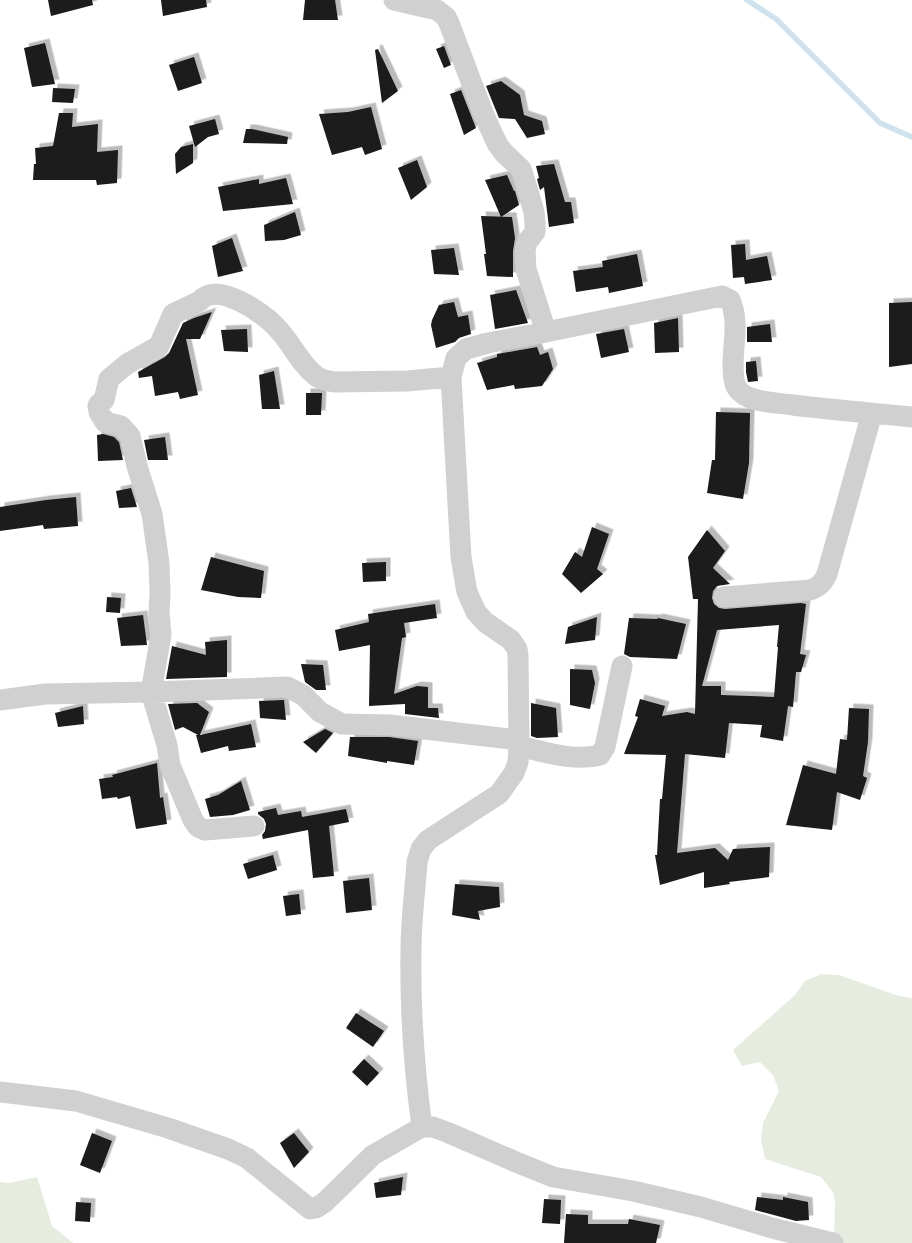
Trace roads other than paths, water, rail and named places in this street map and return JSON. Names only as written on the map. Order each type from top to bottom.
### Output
[{"type":"street","points":[[394,0],[437,10],[446,17],[483,113],[498,145],[521,169],[535,223],[535,232],[527,242],[525,251],[526,269],[546,332]]},
{"type":"street","points":[[254,826],[205,830],[198,827],[170,765],[167,745],[151,692],[161,635],[159,563],[154,524],[130,436],[121,426],[104,422],[99,412],[98,406],[104,400],[109,379],[127,364],[159,346],[173,314],[214,293],[238,300],[267,318],[310,370],[317,377],[326,381],[407,381],[451,378]]},
{"type":"street","points":[[422,1127],[412,1038],[411,950],[417,862],[421,849],[428,840],[499,794],[514,773],[518,762],[519,743],[517,649],[511,640],[485,622],[476,612],[467,592],[462,557],[451,378],[456,358],[466,349],[488,343],[722,296],[730,300],[734,313],[735,384],[742,394],[756,400],[827,410],[912,417]]},
{"type":"street","points":[[724,597],[810,590],[823,582],[827,574],[872,413]]},
{"type":"street","points":[[0,700],[45,694],[287,687],[303,695],[320,712],[342,724],[390,725],[519,743],[572,757],[590,758],[600,755],[605,747],[622,666]]},
{"type":"street","points":[[0,1092],[76,1101],[168,1128],[228,1149],[247,1158],[310,1209],[316,1208],[325,1202],[373,1156],[422,1127],[433,1127],[553,1176],[692,1205],[833,1243]]},
{"type":"waterway","points":[[747,0],[776,19],[880,123],[912,137]]}]
